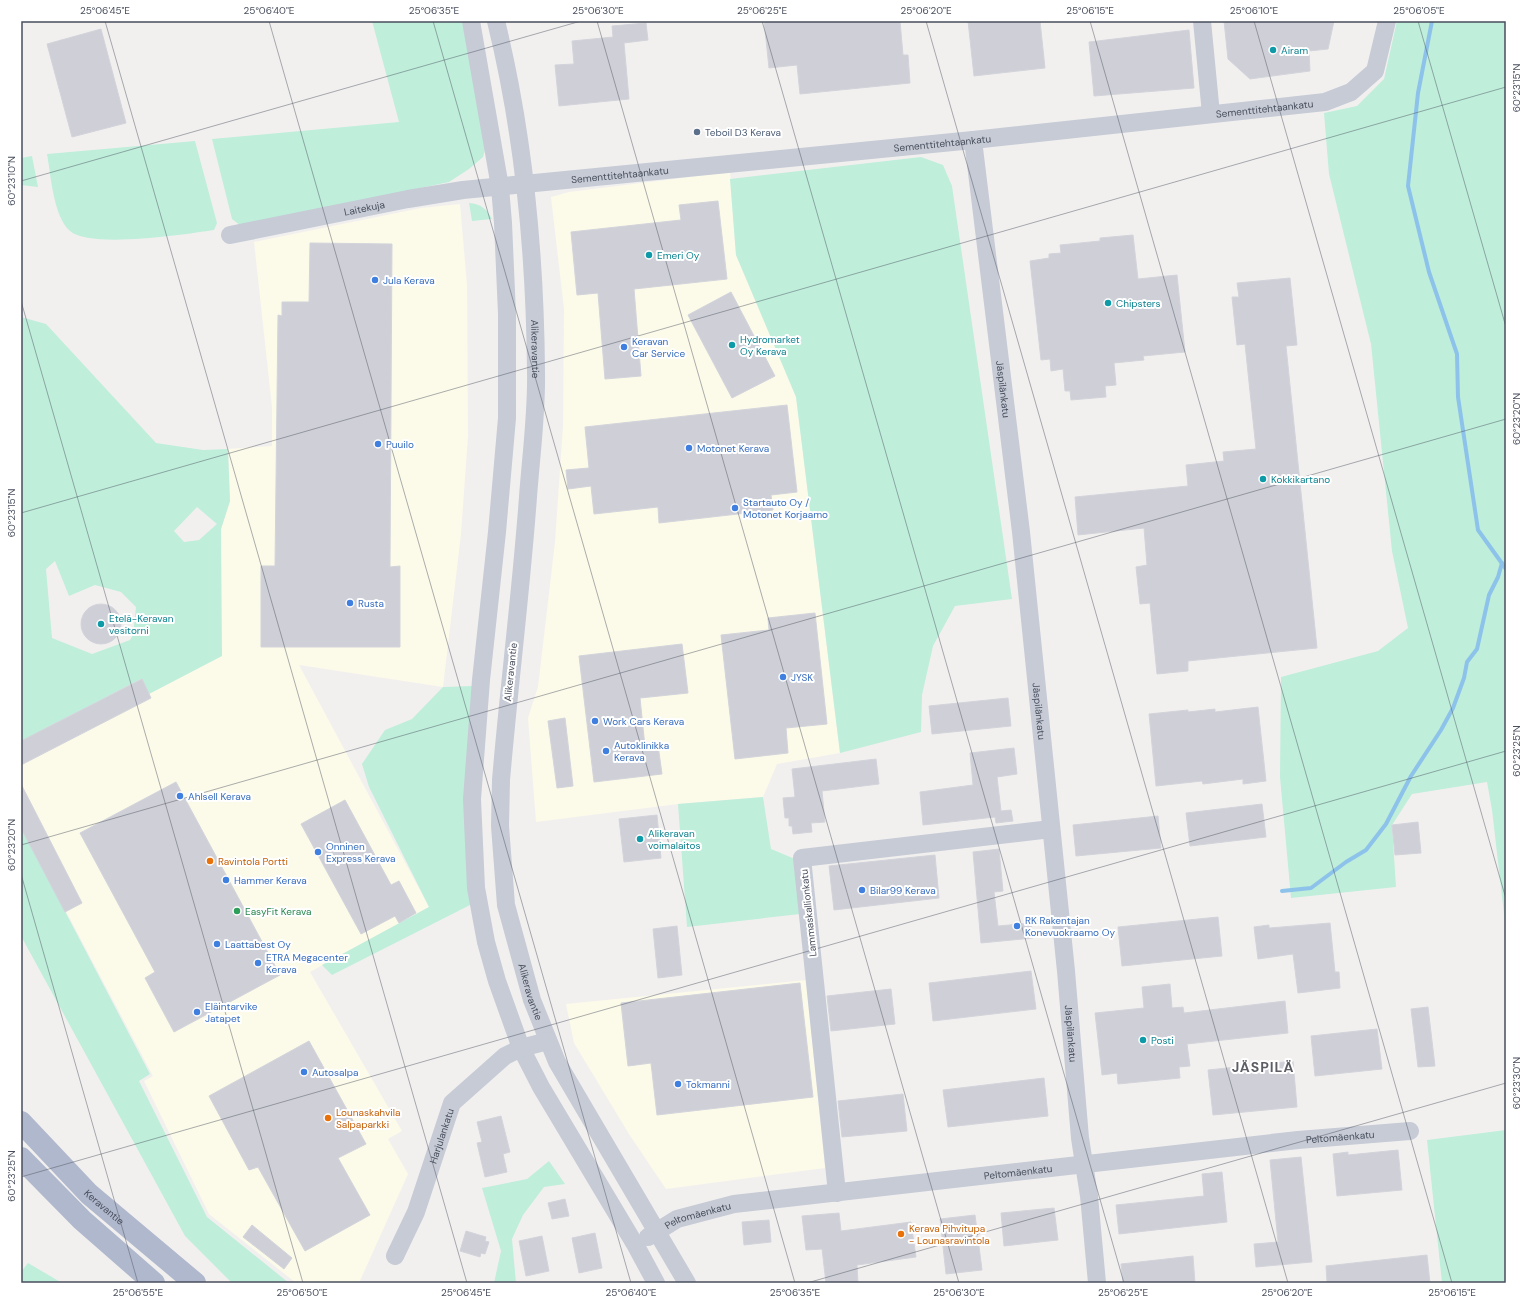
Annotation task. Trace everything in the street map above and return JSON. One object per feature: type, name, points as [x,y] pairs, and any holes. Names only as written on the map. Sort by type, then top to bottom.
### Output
[{"type":"main road","name":"Keravantie","points":[[21,1122],[89,1194],[195,1283]]},
{"type":"main road","points":[[21,1158],[82,1220],[154,1283]]},
{"type":"street","points":[[471,21],[500,187],[506,282],[507,418],[497,532],[481,680],[472,799],[476,888],[486,942],[497,981],[521,1048],[540,1087],[636,1246],[656,1283]]},
{"type":"street","name":"Alikeravantie","points":[[496,21],[504,53],[522,147],[535,350],[535,418],[525,535],[504,735],[501,780],[500,826],[506,905],[532,1000],[557,1062],[687,1283]]},
{"type":"street","points":[[1202,21],[1211,114]]},
{"type":"street","name":"Sementtitehtaankatu","points":[[500,187],[974,140],[1325,102],[1351,92],[1375,70],[1387,21]]},
{"type":"street","name":"Jäspilänkatu","points":[[974,140],[1021,532],[1083,1166],[1089,1196],[1097,1283]]},
{"type":"street","name":"Laitekuja","points":[[230,235],[408,199],[463,190],[500,187]]},
{"type":"street","name":"Lammaskallionkatu","points":[[837,1193],[802,858],[1051,829]]},
{"type":"street","name":"Harjulankatu","points":[[395,1256],[416,1212],[452,1102],[505,1056],[521,1048],[548,1041]]},
{"type":"street","name":"Peltomäenkatu","points":[[636,1246],[656,1231],[677,1219],[734,1204],[1083,1166],[1298,1140],[1410,1131]]},
{"type":"shaded area","points":[[730,172],[736,255],[796,395],[840,753],[777,764],[763,797],[678,804],[536,822],[528,718],[538,687],[555,542],[563,426],[564,309],[551,197],[569,192]]},
{"type":"shaded area","points":[[460,204],[467,285],[468,436],[461,534],[443,687],[299,665],[429,907],[310,972],[402,1131],[388,1139],[408,1174],[359,1283],[296,1283],[209,1214],[144,1081],[153,1076],[21,826],[21,741],[142,679],[149,694],[221,576],[221,529],[230,501],[228,449],[272,446],[272,407],[254,242],[421,208]]},
{"type":"shaded area","points":[[806,980],[825,1168],[666,1189],[629,1134],[574,1043],[566,1004]]},
{"type":"green space","points":[[372,21],[466,21],[488,140],[483,157],[469,169],[449,182],[241,226],[232,219],[212,139],[399,122]]},
{"type":"green space","points":[[1397,21],[1506,21],[1506,931],[1492,810],[1487,782],[1412,794],[1392,825],[1396,887],[1291,898],[1280,777],[1281,677],[1378,651],[1408,628],[1392,551],[1371,344],[1329,174],[1324,113],[1357,106],[1384,79]]},
{"type":"green space","points":[[195,141],[217,223],[214,230],[162,237],[117,240],[97,239],[81,236],[70,231],[64,224],[56,206],[47,154]]},
{"type":"green space","points":[[32,156],[38,187],[21,185],[21,158]]},
{"type":"green space","points":[[921,157],[943,165],[952,186],[1012,599],[955,606],[933,646],[922,695],[921,732],[840,753],[796,397],[736,255],[730,179]]},
{"type":"green space","points":[[469,203],[483,208],[488,212],[492,219],[472,221]]},
{"type":"green space","points":[[21,317],[46,324],[156,443],[203,450],[228,449],[230,501],[221,529],[222,656],[149,694],[141,679],[21,741]],"holes":[[[197,507],[217,524],[199,540],[184,542],[174,531]],[[55,561],[69,596],[95,585],[121,592],[136,607],[133,635],[130,640],[92,654],[52,638],[46,569]]]},
{"type":"green space","points":[[473,686],[472,904],[332,975],[322,965],[429,907],[369,787],[362,764],[385,730],[412,719],[443,687]]},
{"type":"green space","points":[[763,797],[771,849],[795,859],[800,914],[687,927],[678,804]]},
{"type":"green space","points":[[21,827],[150,1074],[139,1081],[207,1217],[289,1283],[232,1283],[185,1236],[21,936]]},
{"type":"green space","points":[[1506,1130],[1506,1283],[1442,1283],[1427,1140]]},
{"type":"green space","points":[[549,1161],[565,1184],[544,1187],[523,1215],[512,1239],[516,1283],[494,1283],[501,1251],[482,1188],[527,1179]]},
{"type":"green space","points":[[28,1263],[62,1283],[21,1283],[21,1272]]},
{"type":"building","points":[[764,21],[900,21],[903,55],[908,55],[910,83],[800,94],[797,65],[769,68]]},
{"type":"building","points":[[968,21],[1040,21],[1045,68],[974,76]]},
{"type":"building","name":"Airam","points":[[1224,21],[1334,21],[1328,49],[1309,51],[1310,71],[1250,79],[1228,59]]},
{"type":"building","points":[[646,23],[648,40],[624,43],[629,99],[559,106],[555,65],[574,64],[572,41],[613,37],[612,26]]},
{"type":"building","points":[[101,29],[126,123],[72,137],[47,44]]},
{"type":"building","points":[[1189,30],[1194,88],[1094,96],[1089,42]]},
{"type":"building","name":"Emeri Oy","points":[[718,201],[727,279],[634,289],[641,376],[605,379],[598,293],[577,295],[571,232],[681,220],[679,205]]},
{"type":"building","name":"Chipsters","points":[[1133,235],[1138,279],[1177,275],[1185,352],[1143,356],[1144,360],[1114,363],[1116,385],[1105,386],[1106,397],[1071,400],[1070,391],[1065,391],[1063,369],[1051,371],[1050,359],[1041,360],[1030,261],[1049,258],[1049,254],[1061,253],[1060,245],[1100,241],[1100,238]]},
{"type":"building","points":[[310,243],[392,244],[390,567],[400,566],[400,647],[261,647],[261,566],[275,566],[278,315],[282,316],[282,302],[309,302]]},
{"type":"building","name":"Kokkikartano","points":[[1290,278],[1297,345],[1286,346],[1317,648],[1188,661],[1188,671],[1157,674],[1150,603],[1140,604],[1136,567],[1147,565],[1144,528],[1078,535],[1075,497],[1188,486],[1186,465],[1224,461],[1223,452],[1256,449],[1245,344],[1237,345],[1232,297],[1239,297],[1237,283]]},
{"type":"building","name":"Hydromarket Oy Kerava","points":[[731,292],[775,376],[732,398],[688,315]]},
{"type":"building","name":"Motonet Kerava","points":[[787,405],[797,492],[771,495],[773,510],[659,523],[658,507],[594,514],[591,486],[568,489],[566,470],[589,468],[585,427]]},
{"type":"building","name":"Etelä-Keravan vesitorni","points":[[97,604],[105,604],[112,607],[118,613],[121,624],[118,635],[112,641],[105,644],[97,644],[90,641],[84,635],[81,628],[81,620],[84,613],[90,607]]},
{"type":"building","points":[[815,613],[827,724],[786,728],[788,753],[735,759],[721,635],[769,630],[768,618]]},
{"type":"building","points":[[682,644],[688,693],[640,698],[645,747],[658,745],[662,774],[594,782],[579,656]]},
{"type":"building","points":[[142,679],[151,698],[21,765],[21,741]]},
{"type":"building","points":[[1008,698],[1011,726],[932,734],[929,706]]},
{"type":"building","points":[[1258,707],[1266,781],[1243,784],[1243,779],[1203,784],[1202,781],[1156,786],[1149,714],[1215,709],[1215,712]]},
{"type":"building","points":[[565,718],[573,786],[557,788],[548,721]]},
{"type":"building","points":[[1014,748],[1017,774],[997,777],[1001,811],[1011,810],[1013,821],[996,823],[995,817],[923,825],[920,792],[973,785],[970,753]]},
{"type":"building","points":[[876,759],[879,784],[822,791],[825,822],[811,823],[812,832],[793,834],[792,826],[789,826],[789,818],[785,818],[783,798],[795,797],[792,769]]},
{"type":"building","points":[[176,782],[280,975],[174,1032],[145,978],[155,972],[80,833]]},
{"type":"building","points":[[21,784],[82,903],[65,912],[21,828]]},
{"type":"building","points":[[345,800],[391,885],[399,881],[416,913],[399,923],[395,916],[361,934],[301,824]]},
{"type":"building","points":[[1262,804],[1266,837],[1190,846],[1186,813]]},
{"type":"building","name":"Alikeravan voimalaitos","points":[[657,815],[661,858],[624,862],[619,819]]},
{"type":"building","points":[[1158,816],[1161,848],[1076,856],[1073,825]]},
{"type":"building","points":[[1418,822],[1421,853],[1395,855],[1392,825]]},
{"type":"building","points":[[999,849],[1003,891],[994,892],[998,926],[1031,923],[1033,938],[981,943],[973,852]]},
{"type":"building","points":[[935,855],[939,898],[834,910],[829,866]]},
{"type":"building","points":[[1218,917],[1222,956],[1122,966],[1118,927]]},
{"type":"building","points":[[1330,923],[1335,972],[1339,972],[1340,988],[1298,993],[1293,954],[1258,959],[1254,927],[1269,925],[1269,928]]},
{"type":"building","points":[[677,926],[682,975],[658,978],[653,929]]},
{"type":"building","points":[[1031,971],[1036,1009],[933,1021],[929,983]]},
{"type":"building","points":[[800,983],[813,1097],[657,1115],[651,1063],[628,1066],[621,1003]]},
{"type":"building","name":"Posti","points":[[1170,984],[1172,1008],[1183,1007],[1184,1013],[1285,1001],[1288,1033],[1187,1044],[1190,1066],[1179,1067],[1180,1078],[1118,1084],[1117,1073],[1102,1075],[1095,1013],[1144,1008],[1142,987]]},
{"type":"building","points":[[891,989],[895,1024],[831,1031],[827,996]]},
{"type":"building","points":[[1428,1007],[1435,1066],[1418,1067],[1411,1009]]},
{"type":"building","points":[[1377,1029],[1382,1069],[1315,1076],[1311,1036]]},
{"type":"building","points":[[309,1041],[366,1144],[338,1158],[370,1215],[305,1251],[258,1167],[249,1170],[209,1096]]},
{"type":"building","points":[[1293,1061],[1297,1107],[1213,1115],[1208,1070]]},
{"type":"building","points":[[1044,1078],[1048,1116],[948,1127],[943,1090]]},
{"type":"building","points":[[903,1094],[907,1131],[842,1137],[838,1101]]},
{"type":"building","points":[[501,1116],[510,1152],[503,1154],[507,1172],[485,1177],[477,1143],[482,1142],[477,1122]]},
{"type":"building","points":[[1398,1150],[1402,1190],[1337,1196],[1333,1154],[1348,1152],[1348,1155]]},
{"type":"building","points":[[1301,1157],[1312,1262],[1256,1267],[1254,1244],[1278,1242],[1270,1160]]},
{"type":"building","points":[[1222,1172],[1227,1222],[1119,1234],[1116,1205],[1204,1196],[1202,1174]]},
{"type":"building","points":[[565,1199],[569,1216],[552,1219],[548,1203]]},
{"type":"building","points":[[1054,1208],[1058,1240],[1004,1246],[1001,1213]]},
{"type":"building","points":[[839,1213],[841,1231],[911,1222],[916,1257],[857,1265],[858,1283],[826,1283],[822,1249],[806,1250],[802,1216]]},
{"type":"building","points":[[975,1215],[982,1270],[946,1274],[940,1219]]},
{"type":"building","points":[[769,1220],[771,1242],[744,1245],[742,1222]]},
{"type":"building","points":[[252,1225],[292,1258],[284,1269],[243,1237]]},
{"type":"building","points":[[466,1231],[486,1237],[485,1241],[489,1242],[485,1254],[481,1253],[480,1257],[460,1251]]},
{"type":"building","points":[[595,1233],[602,1268],[579,1273],[572,1238]]},
{"type":"building","points":[[542,1236],[549,1271],[526,1276],[519,1241]]},
{"type":"building","points":[[1427,1255],[1430,1283],[1327,1283],[1326,1266]]},
{"type":"building","points":[[1193,1256],[1195,1283],[1123,1283],[1121,1264]]},
{"type":"waterway","points":[[1432,21],[1418,93],[1408,186],[1429,272],[1457,354],[1458,397],[1478,530],[1506,569]]},
{"type":"waterway","points":[[1282,891],[1311,888],[1346,862],[1366,850],[1386,824],[1411,776],[1441,730],[1453,708],[1464,678],[1467,662],[1477,649],[1489,595],[1498,577],[1502,563]]},
{"type":"place","name":"Airam","points":[[1273,50]]},
{"type":"place","name":"Teboil D3 Kerava","points":[[697,132]]},
{"type":"place","name":"Emeri Oy","points":[[649,255]]},
{"type":"place","name":"Jula Kerava","points":[[375,280]]},
{"type":"place","name":"Chipsters","points":[[1108,303]]},
{"type":"place","name":"Hydromarket Oy Kerava","points":[[732,345]]},
{"type":"place","name":"Keravan Car Service","points":[[624,347]]},
{"type":"place","name":"Puuilo","points":[[378,444]]},
{"type":"place","name":"Motonet Kerava","points":[[689,448]]},
{"type":"place","name":"Kokkikartano","points":[[1263,479]]},
{"type":"place","name":"Startauto Oy / Motonet Korjaamo","points":[[735,508]]},
{"type":"place","name":"Rusta","points":[[350,603]]},
{"type":"place","name":"Etelä-Keravan vesitorni","points":[[101,624]]},
{"type":"place","name":"JYSK","points":[[783,677]]},
{"type":"place","name":"Work Cars Kerava","points":[[595,721]]},
{"type":"place","name":"Autoklinikka Kerava","points":[[606,751]]},
{"type":"place","name":"Ahlsell Kerava","points":[[180,796]]},
{"type":"place","name":"Alikeravan voimalaitos","points":[[640,839]]},
{"type":"place","name":"Onninen Express Kerava","points":[[318,852]]},
{"type":"place","name":"Ravintola Portti","points":[[210,861]]},
{"type":"place","name":"Hammer Kerava","points":[[226,880]]},
{"type":"place","name":"Bilar99 Kerava","points":[[862,890]]},
{"type":"place","name":"EasyFit Kerava","points":[[237,911]]},
{"type":"place","name":"RK Rakentajan Konevuokraamo Oy","points":[[1017,926]]},
{"type":"place","name":"Laattabest Oy","points":[[217,944]]},
{"type":"place","name":"ETRA Megacenter Kerava","points":[[258,963]]},
{"type":"place","name":"Eläintarvike Jatapet","points":[[197,1012]]},
{"type":"place","name":"Posti","points":[[1143,1040]]},
{"type":"place","name":"Autosalpa","points":[[304,1072]]},
{"type":"place","name":"Tokmanni","points":[[678,1084]]},
{"type":"place","name":"Lounaskahvila Salpaparkki","points":[[328,1118]]},
{"type":"place","name":"Kerava Pihvitupa - Lounasravintola","points":[[901,1234]]},
{"type":"district","name":"JÄSPILÄ","points":[[1263,1067]]}]
